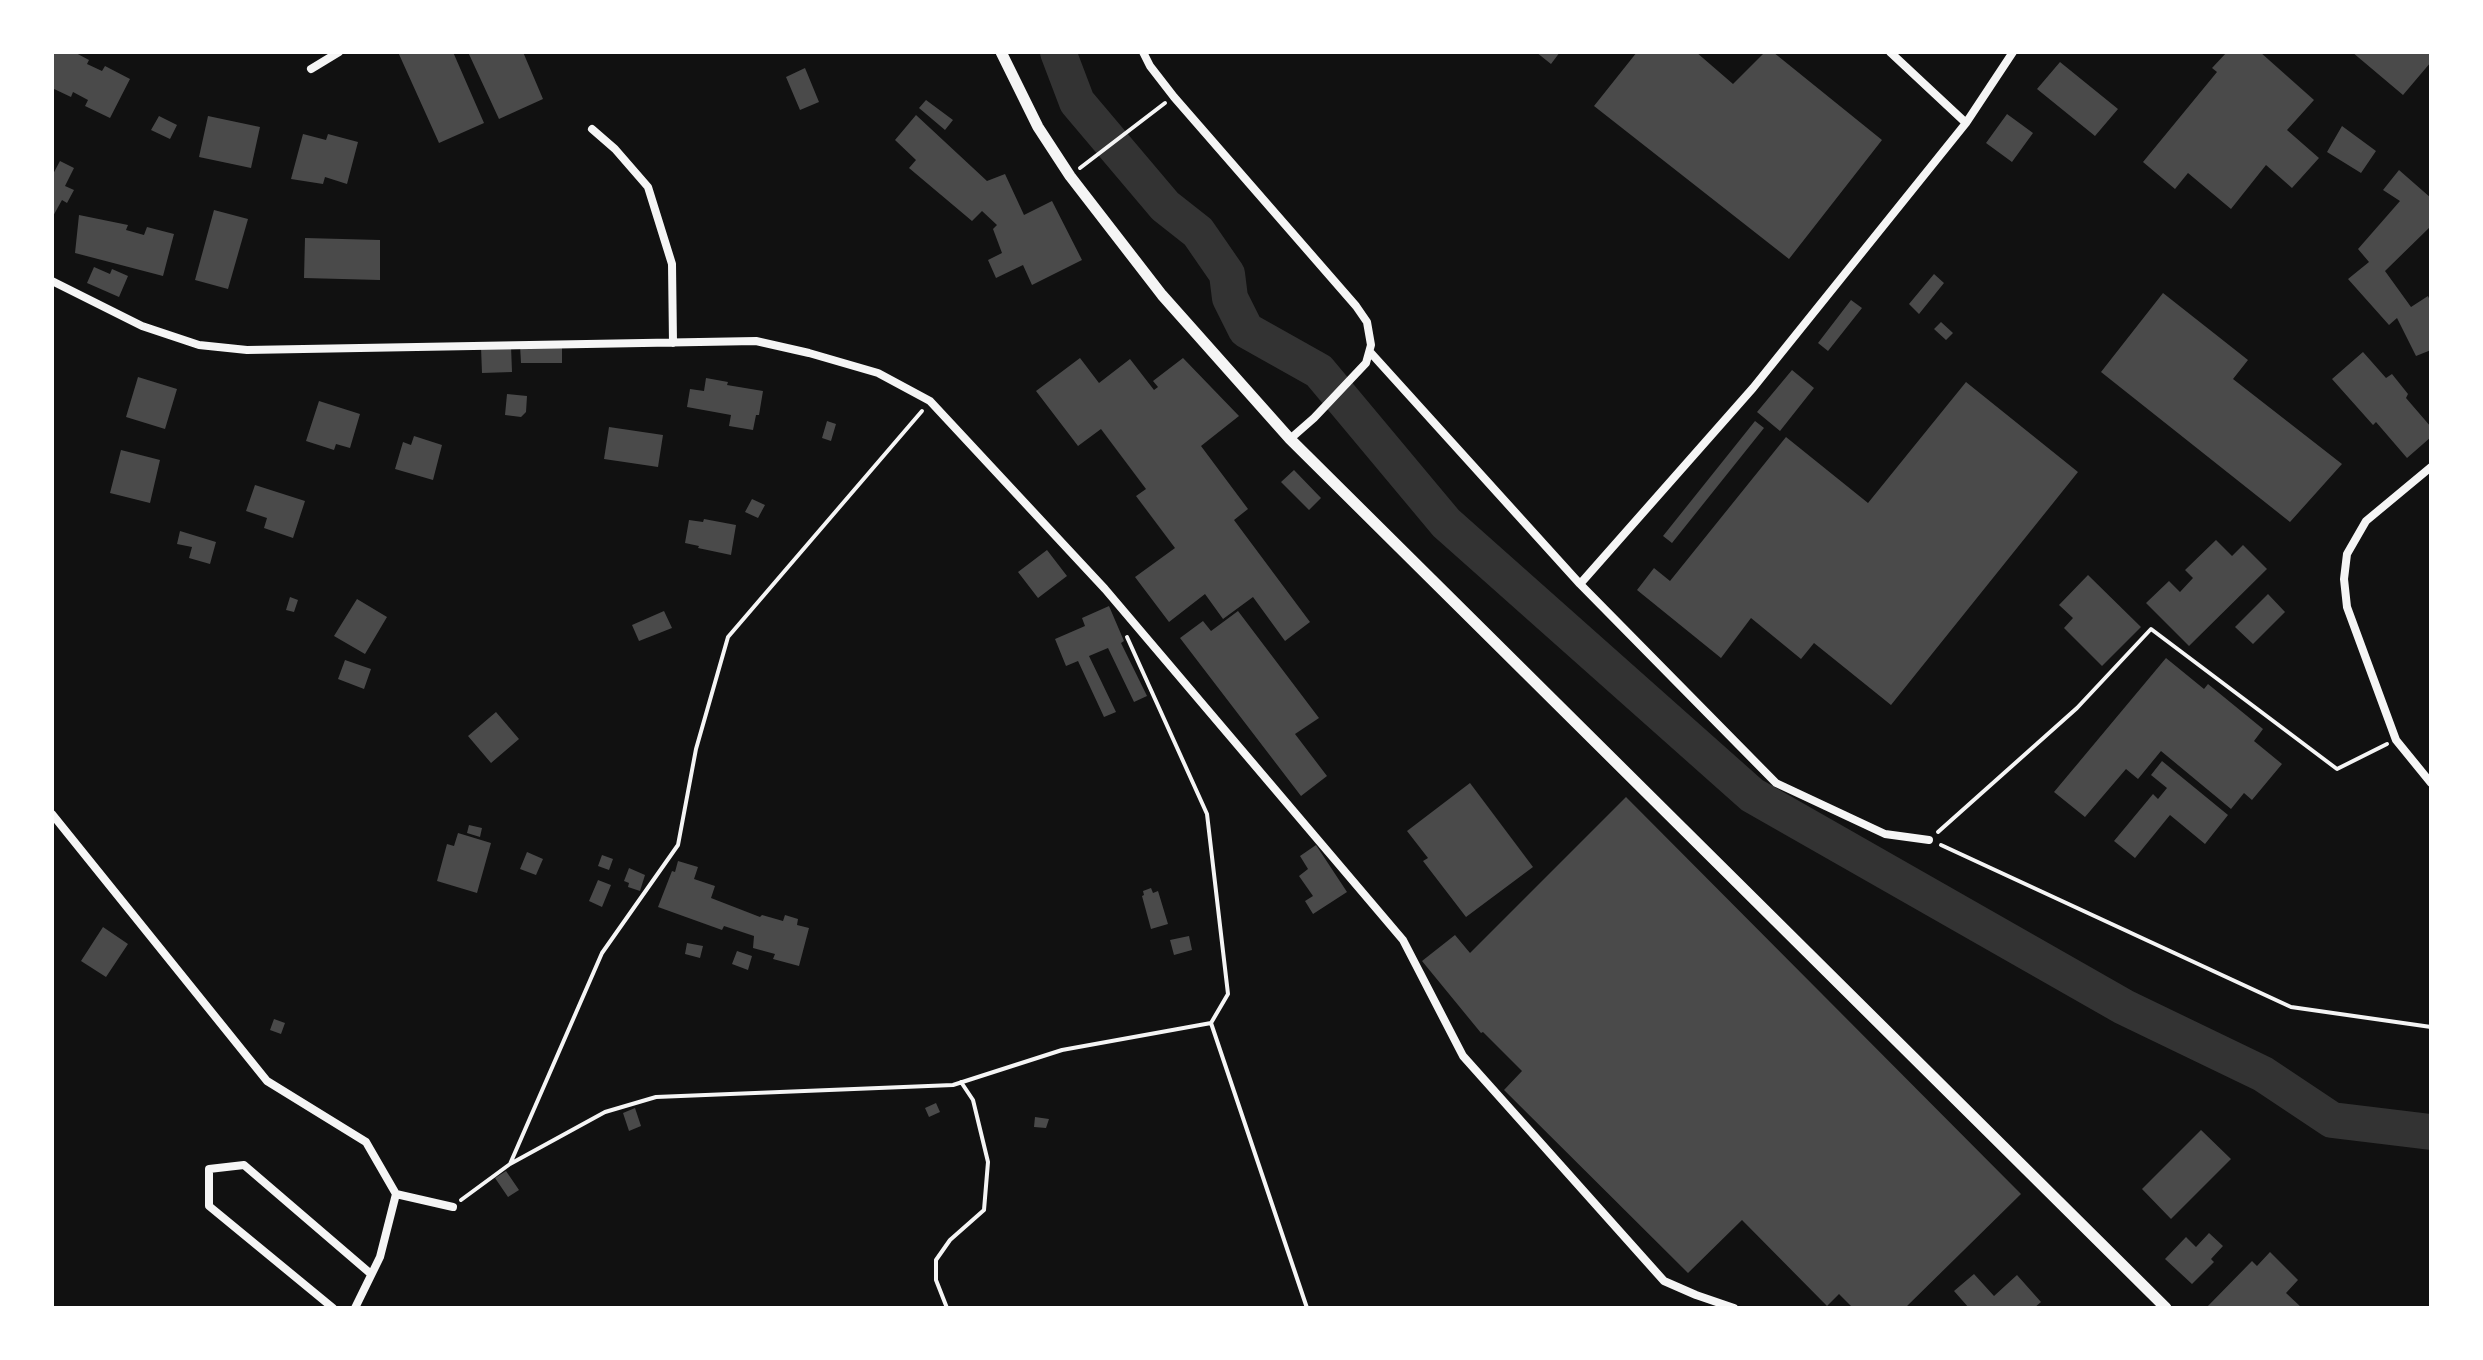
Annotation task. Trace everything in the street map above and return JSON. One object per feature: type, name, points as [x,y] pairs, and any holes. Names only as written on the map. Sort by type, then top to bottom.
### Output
[{"type":"main road","points":[[1001,52],[1038,127],[1070,176],[1162,295],[1290,439],[2162,1306]]},
{"type":"street","points":[[311,69],[339,52]]},
{"type":"street","points":[[1143,52],[1174,97],[1356,306],[1370,329],[1370,352],[1361,370],[1290,439]]},
{"type":"street","points":[[1890,52],[1966,123]]},
{"type":"street","points":[[1580,584],[1753,388],[1966,123],[2013,52]]},
{"type":"street","points":[[592,129],[615,149],[648,187],[672,264],[673,343]]},
{"type":"street","points":[[52,281],[142,326],[199,345],[247,350],[756,341],[878,373],[930,401],[1105,589],[1403,940],[1463,1056],[1664,1281],[1734,1308]]},
{"type":"street","points":[[1370,352],[1580,584],[1776,783],[1885,834],[1929,840]]},
{"type":"street","points":[[2431,467],[2366,521],[2351,544],[2345,565],[2344,592],[2396,740],[2431,783]]},
{"type":"street","points":[[52,814],[267,1081],[366,1142],[396,1194],[380,1257],[355,1308]]},
{"type":"street","points":[[333,1308],[209,1206],[209,1169],[244,1165],[371,1274]]},
{"type":"street","points":[[396,1194],[453,1207]]},
{"type":"path","points":[[1070,176],[1174,97]]},
{"type":"path","points":[[510,1164],[602,953],[678,845],[696,749],[728,637],[930,401]]},
{"type":"path","points":[[2396,740],[2337,769],[2151,629],[2077,708],[1929,840],[2291,1007],[2431,1027]]},
{"type":"path","points":[[1124,631],[1207,814],[1228,994],[1211,1023],[1307,1308]]},
{"type":"path","points":[[453,1207],[510,1164],[605,1112],[656,1097],[953,1085],[1062,1050],[1211,1023]]},
{"type":"path","points":[[947,1308],[936,1280],[936,1260],[950,1240],[984,1210],[988,1162],[973,1100],[961,1082]]},
{"type":"building","points":[[52,52],[74,52],[89,60],[87,64],[102,71],[105,66],[130,79],[110,118],[85,106],[88,100],[73,92],[71,97],[52,88]]},
{"type":"building","points":[[398,52],[453,52],[484,123],[439,143]]},
{"type":"building","points":[[468,52],[523,52],[543,99],[499,119]]},
{"type":"building","points":[[1536,52],[1560,52],[1551,64]]},
{"type":"building","points":[[1637,52],[1696,52],[1733,84],[1765,52],[1773,52],[1882,140],[1789,259],[1594,106]]},
{"type":"building","points":[[2227,52],[2260,52],[2314,100],[2287,130],[2319,158],[2292,188],[2266,165],[2231,209],[2188,173],[2175,189],[2143,162],[2217,72],[2212,68]]},
{"type":"building","points":[[2352,52],[2431,52],[2431,62],[2403,95]]},
{"type":"building","points":[[2060,62],[2118,109],[2095,136],[2037,89]]},
{"type":"building","points":[[805,68],[819,102],[800,110],[786,77]]},
{"type":"building","points":[[926,100],[953,120],[945,130],[919,108]]},
{"type":"building","points":[[2007,114],[2033,133],[2012,162],[1986,143]]},
{"type":"building","points":[[916,115],[987,181],[1005,174],[1024,215],[1052,201],[1082,260],[1032,285],[1023,265],[996,278],[988,260],[1002,253],[993,229],[997,225],[982,211],[972,221],[909,168],[916,160],[895,140]]},
{"type":"building","points":[[159,116],[177,125],[170,139],[151,130]]},
{"type":"building","points":[[208,116],[260,127],[251,168],[199,157]]},
{"type":"building","points":[[2342,126],[2376,151],[2361,173],[2327,152]]},
{"type":"building","points":[[303,134],[326,140],[328,134],[358,142],[347,184],[325,177],[323,184],[291,179]]},
{"type":"building","points":[[60,161],[74,168],[65,186],[74,190],[67,203],[62,200],[52,218],[52,176]]},
{"type":"building","points":[[2399,170],[2431,198],[2431,226],[2385,271],[2411,307],[2428,296],[2431,303],[2431,350],[2416,356],[2397,318],[2389,325],[2348,279],[2369,262],[2358,249],[2400,201],[2383,190]]},
{"type":"building","points":[[214,210],[248,219],[228,289],[195,280]]},
{"type":"building","points":[[79,215],[128,225],[126,230],[144,235],[147,227],[174,234],[163,276],[75,253]]},
{"type":"building","points":[[305,238],[380,240],[380,280],[304,278]]},
{"type":"building","points":[[94,267],[110,274],[112,269],[128,276],[119,297],[87,283]]},
{"type":"building","points":[[1934,274],[1944,283],[1919,314],[1909,304]]},
{"type":"building","points":[[2163,293],[2248,360],[2233,379],[2342,464],[2290,522],[2101,372]]},
{"type":"building","points":[[1851,300],[1862,308],[1828,351],[1818,343]]},
{"type":"building","points":[[1941,322],[1953,333],[1946,340],[1934,329]]},
{"type":"building","points":[[520,345],[562,345],[562,363],[521,363]]},
{"type":"building","points":[[511,346],[512,372],[482,373],[481,347]]},
{"type":"building","points":[[2363,352],[2386,378],[2392,374],[2408,394],[2406,398],[2431,427],[2431,437],[2407,458],[2332,379]]},
{"type":"building","points":[[1080,358],[1099,383],[1130,359],[1154,390],[1158,387],[1153,381],[1183,358],[1239,416],[1201,446],[1248,509],[1234,520],[1310,622],[1285,641],[1253,597],[1223,619],[1205,594],[1169,622],[1135,577],[1175,548],[1136,496],[1146,489],[1101,429],[1078,446],[1036,391]]},
{"type":"building","points":[[1792,370],[1814,388],[1780,431],[1757,412]]},
{"type":"building","points":[[138,377],[177,389],[165,429],[126,417]]},
{"type":"building","points":[[706,378],[763,391],[753,430],[729,426],[731,415],[687,407],[690,389],[704,391]]},
{"type":"building","points":[[1966,382],[2078,472],[1891,705],[1814,643],[1801,659],[1751,618],[1721,658],[1637,590],[1654,568],[1670,581],[1786,437],[1868,503]]},
{"type":"building","points":[[507,394],[527,396],[526,412],[521,417],[505,415]]},
{"type":"building","points":[[319,401],[360,414],[350,448],[336,444],[334,450],[306,441]]},
{"type":"building","points":[[827,421],[836,424],[831,441],[822,438]]},
{"type":"building","points":[[1755,421],[1764,428],[1672,543],[1663,536]]},
{"type":"building","points":[[609,427],[663,435],[658,467],[604,459]]},
{"type":"building","points":[[414,436],[442,445],[433,480],[395,469],[403,442],[411,445]]},
{"type":"building","points":[[121,450],[160,460],[150,503],[110,493]]},
{"type":"building","points":[[1294,470],[1321,498],[1309,510],[1281,482]]},
{"type":"building","points":[[255,485],[305,501],[293,538],[264,528],[267,518],[246,511]]},
{"type":"building","points":[[752,499],[765,505],[758,518],[745,512]]},
{"type":"building","points":[[704,519],[736,525],[731,555],[685,543],[689,520],[703,522]]},
{"type":"building","points":[[180,531],[216,542],[210,564],[189,558],[192,547],[177,544]]},
{"type":"building","points":[[2216,540],[2232,556],[2243,545],[2267,569],[2189,646],[2146,603],[2169,581],[2180,592],[2193,578],[2185,570]]},
{"type":"building","points":[[1047,550],[1067,576],[1038,598],[1018,572]]},
{"type":"building","points":[[2088,575],[2141,627],[2102,666],[2064,628],[2073,618],[2059,605]]},
{"type":"building","points":[[2268,594],[2285,612],[2253,644],[2235,627]]},
{"type":"building","points":[[290,597],[298,600],[294,612],[286,610]]},
{"type":"building","points":[[357,599],[387,617],[365,654],[334,636]]},
{"type":"building","points":[[1109,606],[1124,641],[1121,643],[1147,696],[1134,702],[1108,648],[1089,656],[1116,712],[1104,717],[1078,661],[1066,666],[1055,639],[1085,626],[1082,618]]},
{"type":"building","points":[[664,611],[672,628],[639,641],[632,625]]},
{"type":"building","points":[[1238,611],[1319,718],[1295,734],[1327,776],[1301,796],[1180,638],[1203,621],[1211,631]]},
{"type":"building","points":[[2166,658],[2204,689],[2208,684],[2263,729],[2254,741],[2282,764],[2252,800],[2244,793],[2231,809],[2161,751],[2138,779],[2126,769],[2085,817],[2054,792]]},
{"type":"building","points":[[345,660],[371,669],[364,689],[338,679]]},
{"type":"building","points":[[496,712],[519,739],[491,763],[468,736]]},
{"type":"building","points":[[2162,761],[2228,815],[2205,844],[2170,815],[2135,858],[2114,841],[2153,794],[2158,799],[2167,788],[2151,775]]},
{"type":"building","points":[[1470,783],[1533,867],[1466,917],[1423,861],[1428,858],[1407,831]]},
{"type":"building","points":[[1626,797],[2021,1194],[1905,1308],[1853,1308],[1839,1294],[1827,1306],[1742,1220],[1688,1273],[1504,1090],[1522,1071],[1481,1033],[1422,961],[1455,935],[1470,953]]},
{"type":"building","points":[[469,825],[482,828],[480,837],[467,833]]},
{"type":"building","points":[[458,833],[491,843],[477,893],[437,881],[447,844],[454,846]]},
{"type":"building","points":[[1316,845],[1347,892],[1313,914],[1305,901],[1313,896],[1299,876],[1308,869],[1300,856]]},
{"type":"building","points":[[527,852],[543,859],[536,875],[520,869]]},
{"type":"building","points":[[602,855],[613,859],[609,870],[598,866]]},
{"type":"building","points":[[678,861],[698,867],[694,879],[715,886],[711,898],[760,917],[783,921],[785,915],[798,919],[797,925],[809,928],[799,966],[773,959],[775,954],[753,948],[754,936],[724,926],[722,930],[658,907]]},
{"type":"building","points":[[629,868],[645,875],[640,891],[628,887],[629,883],[624,881]]},
{"type":"building","points":[[598,880],[611,885],[602,907],[589,901]]},
{"type":"building","points":[[1151,888],[1153,893],[1158,891],[1168,924],[1151,929],[1142,896],[1143,891]]},
{"type":"building","points":[[103,927],[128,944],[106,977],[81,961]]},
{"type":"building","points":[[1189,936],[1192,950],[1174,955],[1170,940]]},
{"type":"building","points":[[687,943],[703,946],[700,958],[685,954]]},
{"type":"building","points":[[737,951],[752,956],[748,970],[732,964]]},
{"type":"building","points":[[274,1019],[285,1023],[281,1034],[270,1030]]},
{"type":"building","points":[[936,1103],[940,1112],[929,1117],[925,1108]]},
{"type":"building","points":[[635,1108],[641,1126],[629,1131],[623,1113]]},
{"type":"building","points":[[1035,1117],[1049,1119],[1046,1128],[1034,1127]]},
{"type":"building","points":[[2201,1130],[2231,1159],[2171,1219],[2142,1189]]},
{"type":"building","points":[[506,1171],[519,1190],[508,1197],[495,1178]]},
{"type":"building","points":[[2209,1233],[2223,1246],[2211,1259],[2214,1262],[2192,1284],[2165,1259],[2186,1237],[2196,1247]]},
{"type":"building","points":[[2270,1252],[2298,1280],[2286,1293],[2302,1308],[2206,1308],[2252,1261],[2257,1266]]},
{"type":"building","points":[[1974,1274],[1994,1296],[2017,1275],[2041,1302],[2034,1308],[1969,1308],[1954,1291]]},
{"type":"waterway","points":[[1058,52],[1077,102],[1165,206],[1198,232],[1227,274],[1230,298],[1246,330],[1319,371],[1446,523],[1752,795],[2124,1007],[2263,1074],[2332,1120],[2431,1132]]}]
